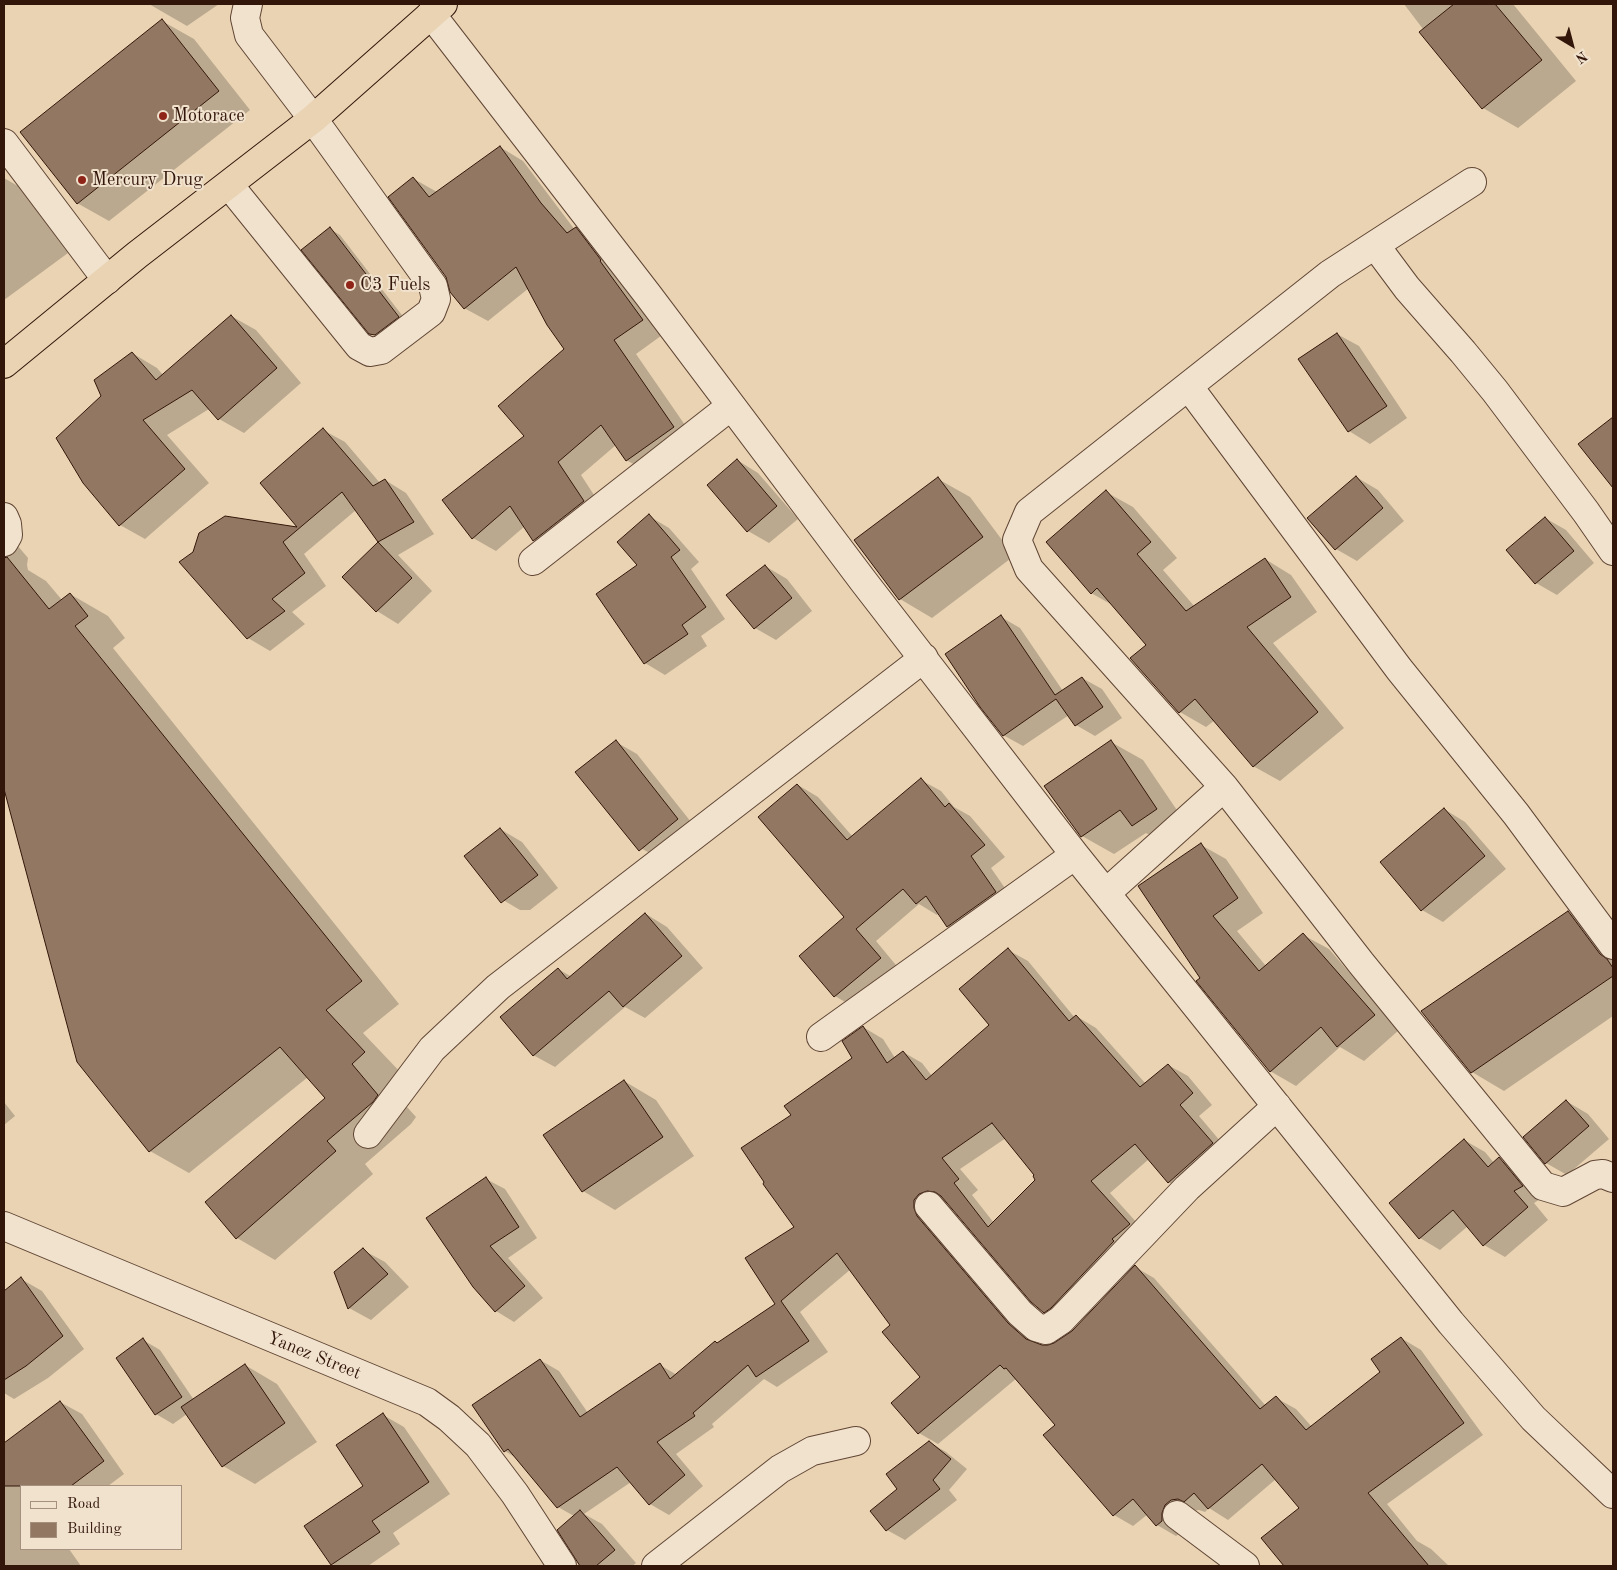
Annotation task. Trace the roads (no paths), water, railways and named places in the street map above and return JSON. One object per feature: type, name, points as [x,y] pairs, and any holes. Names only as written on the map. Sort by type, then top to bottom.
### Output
[{"type":"highway","points":[[4,364],[106,280],[314,119],[437,9]]},
{"type":"street","points":[[229,185],[359,346],[370,352],[381,350],[431,312],[436,299],[433,286],[314,119],[249,34],[245,18],[248,4]]},
{"type":"street","points":[[437,9],[731,406],[1075,855],[1451,1323],[1526,1411],[1613,1494]]},
{"type":"street","points":[[4,143],[106,280]]},
{"type":"street","points":[[1472,182],[1330,274],[1029,512],[1018,540],[1029,569],[1224,787],[1361,963],[1543,1186],[1563,1192],[1595,1175],[1603,1174],[1613,1178]]},
{"type":"street","points":[[1376,245],[1407,288],[1439,323],[1495,391],[1613,551]]},
{"type":"street","points":[[1189,387],[1399,669],[1516,814],[1613,945]]},
{"type":"street","points":[[533,560],[731,406]]},
{"type":"street","points":[[4,517],[8,536],[4,542]]},
{"type":"street","points":[[368,1134],[432,1049],[498,987],[924,658]]},
{"type":"street","points":[[1106,892],[1224,787]]},
{"type":"street","points":[[821,1037],[1075,855]]},
{"type":"street","points":[[929,1206],[1020,1313],[1036,1327],[1046,1330],[1061,1320],[1187,1188],[1277,1106]]},
{"type":"street","name":"Yanez Street","points":[[4,1226],[428,1402],[450,1418],[478,1445],[516,1494],[562,1566]]},
{"type":"street","points":[[656,1566],[780,1470],[812,1452],[856,1441]]},
{"type":"street","points":[[1176,1515],[1245,1566]]},
{"type":"place","name":"Motorace","points":[[163,116]]},
{"type":"place","name":"Mercury Drug","points":[[82,180]]},
{"type":"place","name":"C3 Fuels","points":[[350,285]]}]
